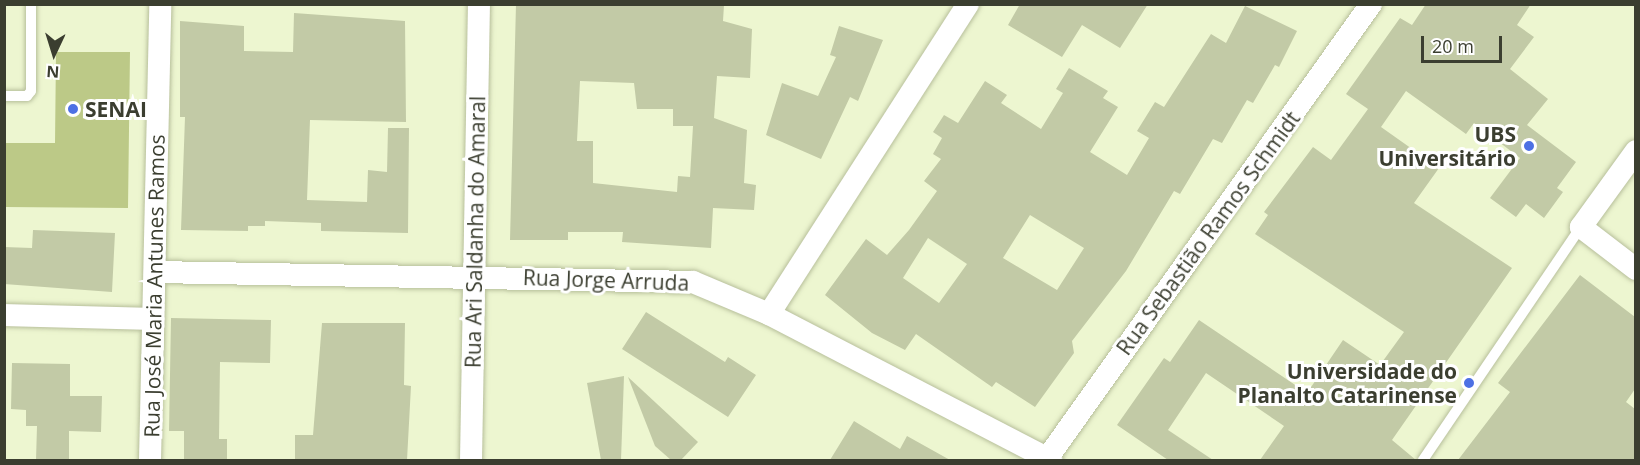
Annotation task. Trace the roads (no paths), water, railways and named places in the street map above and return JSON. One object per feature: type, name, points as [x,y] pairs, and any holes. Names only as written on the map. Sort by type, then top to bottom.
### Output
[{"type":"street","name":"Rua José Maria Antunes Ramos","points":[[150,460],[160,4]]},
{"type":"street","name":"Rua Ari Saldanha do Amaral","points":[[471,460],[479,4]]},
{"type":"street","points":[[769,314],[968,4]]},
{"type":"street","name":"Rua Sebastião Ramos Schmidt","points":[[1048,460],[1371,4]]},
{"type":"street","points":[[1635,151],[1581,227],[1635,269]]},
{"type":"street","name":"Rua Jorge Arruda","points":[[154,272],[663,278],[724,292],[1048,460]]},
{"type":"street","points":[[4,315],[153,319]]},
{"type":"lane","points":[[4,96],[27,96],[31,91],[31,4]]},
{"type":"lane","points":[[1423,460],[1581,227]]},
{"type":"place","name":"SENAI","points":[[73,109]]},
{"type":"place","name":"UBS Universitário","points":[[1529,146]]},
{"type":"place","name":"Universidade do Planalto Catarinense","points":[[1469,383]]}]
